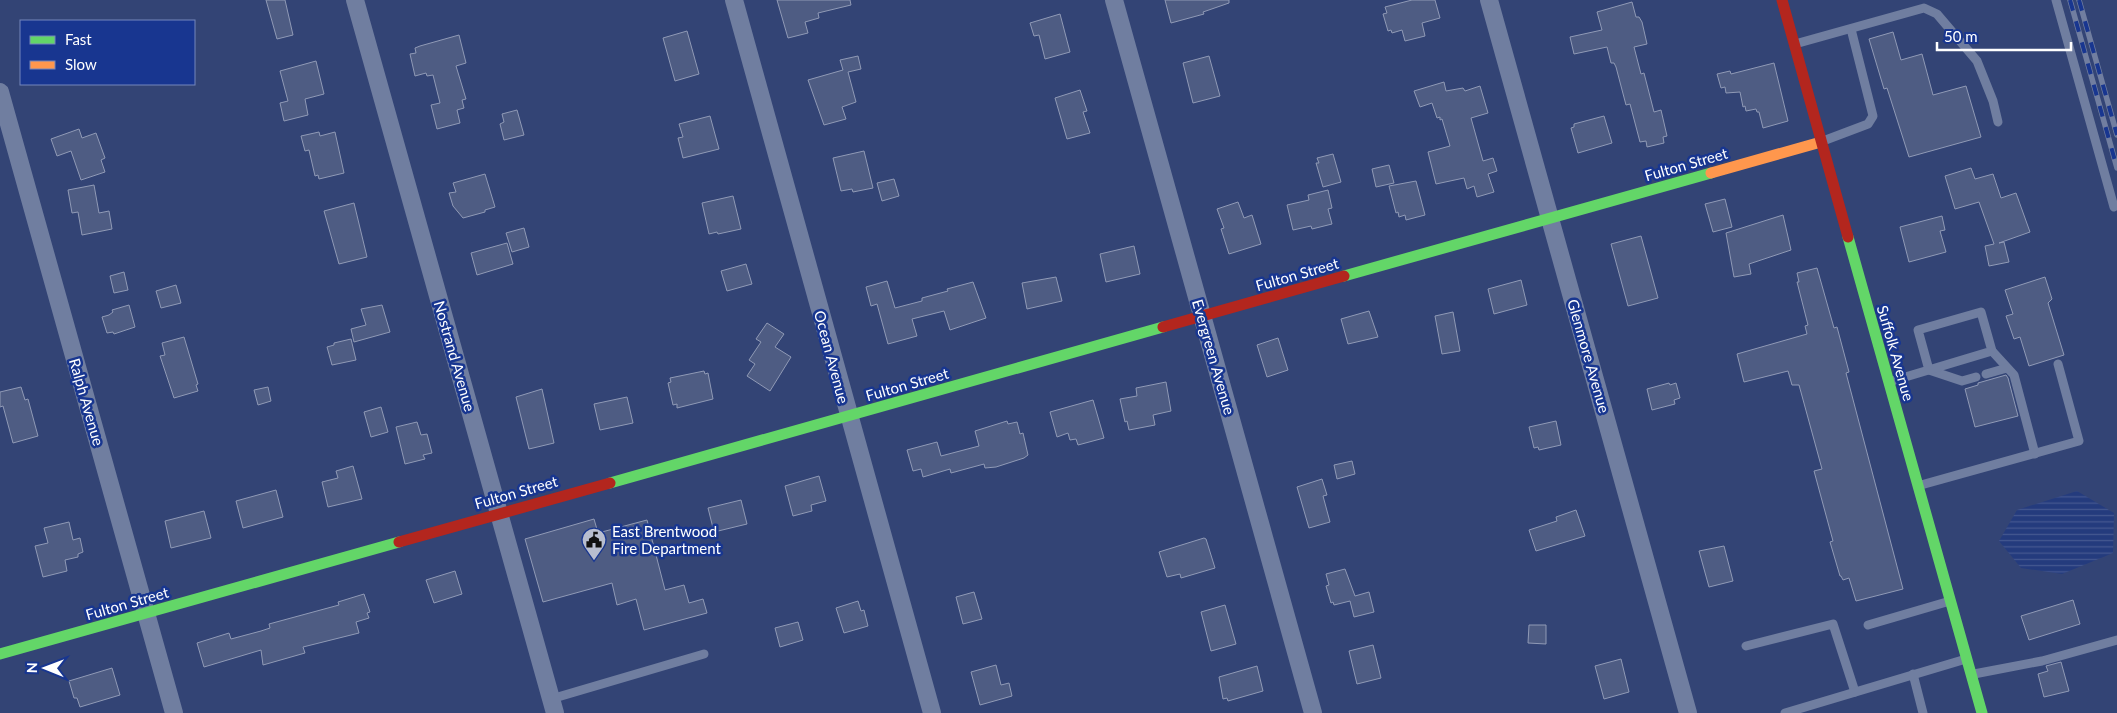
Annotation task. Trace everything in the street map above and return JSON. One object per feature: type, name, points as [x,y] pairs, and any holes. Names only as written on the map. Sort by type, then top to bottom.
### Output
[{"type":"street","name":"Nostrand Avenue","points":[[355,0],[553,706]]},
{"type":"street","name":"Ocean Avenue","points":[[734,0],[932,713]]},
{"type":"street","name":"Evergreen Avenue","points":[[1114,0],[1313,713]]},
{"type":"street","name":"Glenmore Avenue","points":[[1489,0],[1688,713]]},
{"type":"street","name":"Suffolk Avenue","points":[[1782,0],[1982,713]]},
{"type":"street","name":"Ralph Avenue","points":[[0,92],[174,713]]},
{"type":"street","name":"Fulton Street","points":[[0,654],[499,512],[848,416],[1822,142]]},
{"type":"lane","points":[[2056,0],[2114,207]]},
{"type":"lane","points":[[1794,44],[1924,8],[1937,14],[1977,61],[1993,101],[1998,122]]},
{"type":"lane","points":[[1822,142],[1868,124],[1873,116],[1851,29]]},
{"type":"lane","points":[[1929,370],[1918,330],[1981,312],[1992,352],[2014,376],[2035,454]]},
{"type":"lane","points":[[1889,381],[1992,352]]},
{"type":"lane","points":[[1918,486],[2079,442],[2058,364]]},
{"type":"lane","points":[[1986,374],[2007,368]]},
{"type":"lane","points":[[1929,370],[1962,381],[1976,377]]},
{"type":"lane","points":[[1868,625],[1950,601]]},
{"type":"lane","points":[[1746,646],[1834,624],[1855,692]]},
{"type":"lane","points":[[1971,675],[2042,660],[2117,640]]},
{"type":"lane","points":[[553,706],[704,654]]},
{"type":"lane","points":[[1785,713],[1966,658]]},
{"type":"lane","points":[[1912,674],[1923,713]]},
{"type":"water","points":[[2077,491],[2114,513],[2113,553],[2062,574],[2021,568],[1999,541],[2017,510]]},
{"type":"building","points":[[266,0],[285,0],[293,35],[277,39]]},
{"type":"building","points":[[777,0],[850,0],[851,5],[818,13],[819,18],[805,22],[808,33],[788,38]]},
{"type":"building","points":[[1165,0],[1229,0],[1229,3],[1203,12],[1204,14],[1171,23]]},
{"type":"building","points":[[1412,0],[1435,0],[1440,18],[1422,23],[1425,36],[1405,41],[1402,30],[1392,33],[1391,30],[1388,31],[1383,14],[1387,13],[1385,7]]},
{"type":"building","points":[[1632,2],[1636,17],[1639,17],[1642,22],[1647,44],[1634,47],[1641,74],[1644,73],[1654,112],[1661,110],[1667,136],[1663,137],[1664,143],[1647,147],[1646,141],[1640,142],[1630,104],[1626,105],[1616,67],[1614,63],[1611,63],[1607,47],[1574,54],[1570,37],[1602,30],[1597,12]]},
{"type":"building","points":[[1060,14],[1070,52],[1045,59],[1039,35],[1034,36],[1030,23]]},
{"type":"building","points":[[687,31],[699,74],[675,81],[663,38]]},
{"type":"building","points":[[1893,32],[1901,60],[1922,54],[1933,95],[1966,86],[1981,137],[1909,157],[1887,88],[1884,89],[1869,39]]},
{"type":"building","points":[[459,35],[466,63],[456,66],[466,99],[462,100],[464,108],[457,110],[460,123],[437,129],[431,105],[440,103],[433,75],[427,76],[426,73],[415,76],[410,54],[416,53],[415,48],[420,46]]},
{"type":"building","points":[[858,56],[861,69],[848,72],[856,102],[842,107],[846,119],[824,125],[808,80],[843,70],[840,60]]},
{"type":"building","points":[[1209,56],[1220,96],[1193,103],[1183,63]]},
{"type":"building","points":[[316,61],[324,94],[305,99],[308,115],[284,121],[280,103],[288,101],[280,71]]},
{"type":"building","points":[[1774,63],[1788,121],[1763,128],[1759,112],[1756,109],[1746,111],[1745,106],[1743,107],[1740,92],[1726,93],[1725,87],[1721,88],[1717,74],[1730,71],[1731,74]]},
{"type":"building","points":[[1444,82],[1446,91],[1463,88],[1465,91],[1480,86],[1488,113],[1471,118],[1483,161],[1493,158],[1497,171],[1488,174],[1494,192],[1477,197],[1474,186],[1467,189],[1464,178],[1436,184],[1428,152],[1450,146],[1442,119],[1440,120],[1440,117],[1437,118],[1432,103],[1420,107],[1414,91]]},
{"type":"building","points":[[1080,90],[1087,111],[1083,112],[1090,133],[1067,139],[1055,98]]},
{"type":"building","points":[[517,110],[524,135],[504,140],[500,124],[504,122],[502,114]]},
{"type":"building","points":[[710,116],[719,149],[683,158],[678,138],[683,137],[679,124]]},
{"type":"building","points":[[1604,116],[1612,143],[1578,153],[1571,128],[1574,127],[1574,124]]},
{"type":"building","points":[[79,129],[82,138],[96,133],[105,158],[101,160],[105,172],[81,180],[71,151],[57,156],[51,139]]},
{"type":"building","points":[[319,132],[320,136],[335,132],[344,173],[319,179],[318,175],[315,176],[309,150],[305,151],[301,136]]},
{"type":"building","points":[[864,151],[873,188],[853,192],[852,189],[841,191],[833,158]]},
{"type":"building","points":[[1333,154],[1341,182],[1323,187],[1316,163],[1319,163],[1317,158]]},
{"type":"building","points":[[1389,165],[1394,183],[1376,187],[1372,169]]},
{"type":"building","points":[[1971,168],[1975,179],[1993,174],[2001,198],[2016,193],[2030,232],[1999,243],[2004,242],[2009,262],[1989,266],[1985,246],[1994,244],[1979,202],[1955,209],[1945,176]]},
{"type":"building","points":[[485,174],[495,207],[463,218],[453,206],[449,193],[456,192],[453,183]]},
{"type":"building","points":[[894,179],[899,196],[882,201],[877,183]]},
{"type":"building","points":[[1416,181],[1425,215],[1406,220],[1405,215],[1399,217],[1398,212],[1396,213],[1389,186]]},
{"type":"building","points":[[94,185],[99,213],[109,211],[112,229],[82,235],[78,212],[72,213],[68,190]]},
{"type":"building","points":[[1328,190],[1332,208],[1328,209],[1332,224],[1312,229],[1311,226],[1293,230],[1287,205],[1309,200],[1308,195]]},
{"type":"building","points":[[733,196],[741,229],[709,234],[702,203]]},
{"type":"building","points":[[1725,199],[1732,227],[1713,232],[1705,204]]},
{"type":"building","points":[[1238,202],[1244,218],[1252,215],[1261,244],[1229,254],[1221,229],[1224,228],[1217,209]]},
{"type":"building","points":[[354,203],[367,257],[339,264],[324,211]]},
{"type":"building","points":[[1783,215],[1791,250],[1749,264],[1751,274],[1734,277],[1726,233]]},
{"type":"building","points":[[1942,216],[1945,230],[1940,231],[1946,252],[1909,262],[1900,227]]},
{"type":"building","points":[[524,228],[529,247],[512,252],[506,233]]},
{"type":"building","points":[[1641,236],[1658,298],[1628,306],[1611,244]]},
{"type":"building","points":[[507,243],[513,264],[477,275],[471,253]]},
{"type":"building","points":[[1134,246],[1140,274],[1106,282],[1100,254]]},
{"type":"building","points":[[746,264],[752,284],[727,291],[721,271]]},
{"type":"building","points":[[1817,268],[1834,328],[1837,327],[1849,372],[1846,373],[1903,589],[1856,601],[1849,578],[1843,580],[1840,576],[1830,542],[1833,541],[1814,471],[1822,469],[1799,385],[1792,385],[1788,371],[1744,382],[1737,354],[1807,334],[1805,326],[1808,325],[1797,282],[1799,282],[1797,273]]},
{"type":"building","points":[[124,272],[128,290],[114,293],[110,276]]},
{"type":"building","points":[[1056,277],[1062,301],[1027,309],[1022,283]]},
{"type":"building","points":[[2045,277],[2052,299],[2048,303],[2064,355],[2029,366],[2020,337],[2014,339],[2006,316],[2013,314],[2005,290]]},
{"type":"building","points":[[1521,280],[1527,305],[1494,314],[1488,289]]},
{"type":"building","points":[[887,281],[895,308],[922,301],[922,298],[973,282],[986,318],[950,330],[944,311],[912,319],[917,336],[888,344],[877,304],[871,306],[866,287]]},
{"type":"building","points":[[176,285],[181,303],[161,308],[156,291]]},
{"type":"building","points":[[129,305],[135,327],[114,334],[113,332],[107,333],[102,317],[109,315],[113,312],[112,310]]},
{"type":"building","points":[[382,305],[390,332],[354,342],[351,329],[366,325],[361,309]]},
{"type":"building","points":[[1369,311],[1378,337],[1348,344],[1341,319]]},
{"type":"building","points":[[1453,312],[1460,351],[1442,354],[1435,316]]},
{"type":"building","points":[[767,323],[784,334],[775,347],[791,357],[770,391],[747,376],[755,364],[749,360],[761,342],[756,339]]},
{"type":"building","points":[[184,337],[198,384],[196,385],[198,391],[174,398],[160,356],[165,355],[162,343]]},
{"type":"building","points":[[1278,338],[1288,370],[1267,377],[1257,345]]},
{"type":"building","points":[[351,339],[356,360],[332,365],[327,347],[334,345],[334,343]]},
{"type":"building","points":[[704,371],[705,374],[708,373],[713,399],[677,408],[677,404],[673,405],[668,383],[671,382],[670,378]]},
{"type":"building","points":[[2006,375],[2018,416],[1975,427],[1965,389]]},
{"type":"building","points":[[1166,382],[1171,411],[1153,415],[1155,425],[1129,430],[1127,421],[1125,422],[1120,399],[1137,396],[1136,388]]},
{"type":"building","points":[[1669,383],[1670,385],[1676,383],[1680,398],[1674,400],[1675,404],[1652,410],[1647,389]]},
{"type":"building","points":[[21,387],[25,400],[28,399],[38,436],[13,443],[3,406],[0,407],[0,392]]},
{"type":"building","points":[[268,387],[271,401],[258,405],[254,390]]},
{"type":"building","points":[[542,389],[554,443],[529,449],[516,397]]},
{"type":"building","points":[[627,397],[633,423],[600,430],[594,404]]},
{"type":"building","points":[[1093,400],[1104,438],[1078,445],[1076,439],[1070,440],[1068,433],[1057,437],[1050,412]]},
{"type":"building","points":[[381,407],[388,432],[371,437],[364,412]]},
{"type":"building","points":[[1007,421],[1008,424],[1017,422],[1020,434],[1023,433],[1028,455],[1024,458],[996,467],[985,468],[984,464],[951,473],[950,469],[923,477],[921,469],[913,471],[907,450],[937,442],[941,456],[979,446],[975,431]]},
{"type":"building","points":[[1556,421],[1561,445],[1539,450],[1538,447],[1534,448],[1529,427]]},
{"type":"building","points":[[417,422],[421,435],[427,434],[432,453],[423,455],[425,459],[405,464],[396,427]]},
{"type":"building","points":[[1352,461],[1355,474],[1337,479],[1334,465]]},
{"type":"building","points":[[353,466],[362,499],[328,507],[322,482],[338,478],[336,471]]},
{"type":"building","points":[[819,476],[826,501],[811,505],[812,511],[793,516],[785,486]]},
{"type":"building","points":[[1322,479],[1327,495],[1323,496],[1330,522],[1309,528],[1297,487]]},
{"type":"building","points":[[276,490],[283,517],[243,528],[236,501]]},
{"type":"building","points":[[741,500],[747,524],[714,532],[708,508]]},
{"type":"building","points":[[1576,510],[1585,536],[1536,551],[1529,530],[1557,521],[1556,517]]},
{"type":"building","points":[[204,511],[211,538],[171,548],[165,521]]},
{"type":"building","name":"East Brentwood Fire Department","points":[[594,519],[598,533],[647,520],[665,590],[684,585],[689,603],[703,599],[707,613],[644,630],[636,599],[617,605],[612,583],[543,602],[525,539]]},
{"type":"building","points":[[69,522],[73,540],[80,538],[83,552],[78,554],[78,557],[65,560],[67,571],[43,577],[35,546],[48,543],[44,528]]},
{"type":"building","points":[[1206,539],[1215,568],[1181,578],[1180,574],[1167,577],[1159,552]]},
{"type":"building","points":[[1724,546],[1733,581],[1709,587],[1699,551]]},
{"type":"building","points":[[1345,569],[1355,596],[1369,592],[1374,612],[1354,617],[1350,601],[1334,605],[1333,602],[1331,603],[1326,586],[1329,585],[1326,574]]},
{"type":"building","points":[[455,571],[462,594],[434,603],[426,580]]},
{"type":"building","points":[[974,592],[982,619],[963,624],[956,597]]},
{"type":"building","points":[[364,594],[370,612],[367,613],[369,618],[356,622],[359,633],[303,647],[305,653],[263,665],[261,650],[204,667],[197,643],[229,633],[231,639],[261,631],[270,628],[269,624],[339,605],[338,602]]},
{"type":"building","points":[[2073,600],[2080,624],[2029,640],[2021,616]]},
{"type":"building","points":[[858,601],[861,611],[864,610],[868,626],[844,633],[836,608]]},
{"type":"building","points":[[1225,605],[1236,644],[1211,651],[1201,612]]},
{"type":"building","points":[[798,622],[803,640],[780,647],[775,628]]},
{"type":"building","points":[[1529,625],[1546,625],[1546,644],[1528,643]]},
{"type":"building","points":[[1373,645],[1381,678],[1357,684],[1349,651]]},
{"type":"building","points":[[1621,659],[1629,692],[1604,699],[1595,666]]},
{"type":"building","points":[[2061,662],[2069,691],[2044,697],[2038,674],[2048,671],[2046,666]]},
{"type":"building","points":[[996,665],[1001,685],[1009,683],[1012,696],[980,705],[971,672]]},
{"type":"building","points":[[1257,666],[1263,691],[1228,701],[1227,698],[1223,699],[1219,677]]},
{"type":"building","points":[[112,668],[120,695],[80,707],[77,698],[74,698],[69,681]]},
{"type":"railway","points":[[2070,0],[2117,168]]},
{"type":"railway","points":[[2079,0],[2117,135]]},
{"type":"traffic: fast","points":[[1344,276],[1711,173]]},
{"type":"traffic: fast","points":[[1848,237],[1982,713]]},
{"type":"traffic: fast","points":[[610,483],[1163,327]]},
{"type":"traffic: fast","points":[[0,654],[399,542]]},
{"type":"traffic: slow","points":[[1711,173],[1821,142]]},
{"type":"traffic: jam","points":[[1782,0],[1848,237]]},
{"type":"traffic: jam","points":[[1163,327],[1344,276]]},
{"type":"traffic: jam","points":[[399,542],[610,483]]},
{"type":"place","name":"East Brentwood Fire Department","points":[[594,561]]}]
